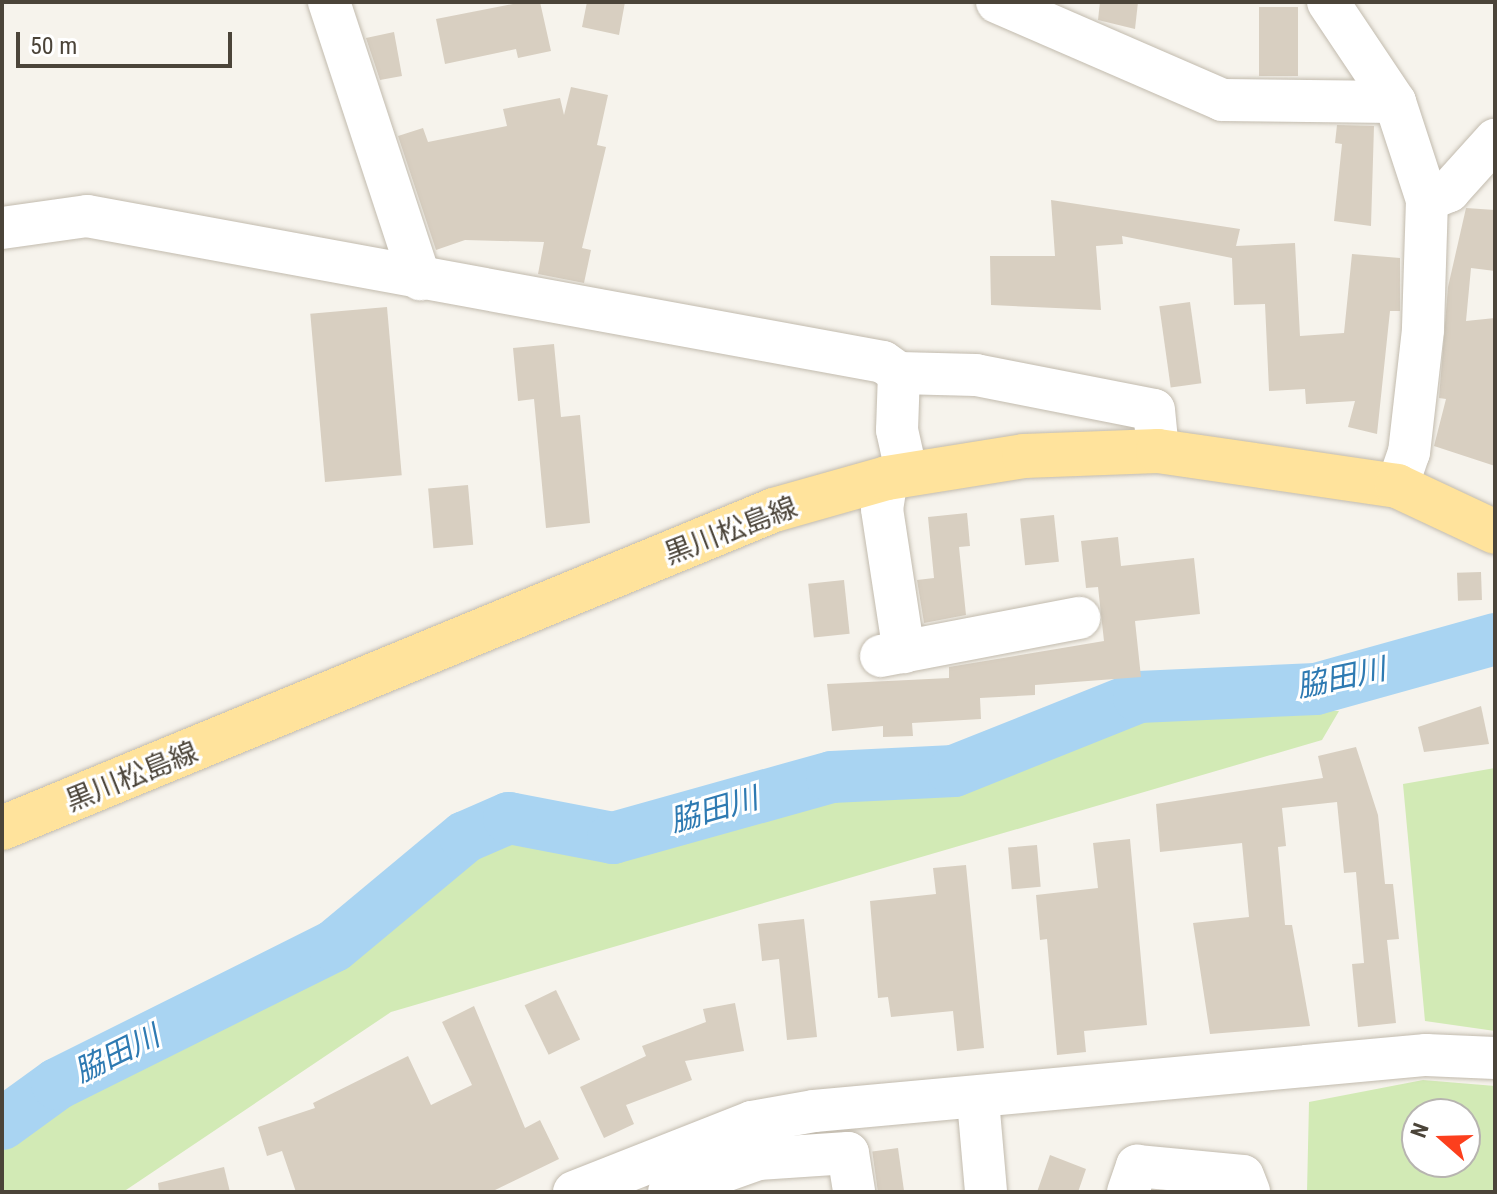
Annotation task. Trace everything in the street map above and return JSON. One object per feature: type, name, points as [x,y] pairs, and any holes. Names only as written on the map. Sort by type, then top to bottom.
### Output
[{"type":"main road","name":"黒川松島線","points":[[2,828],[774,510],[897,477],[1024,456],[1158,451],[1397,486],[1495,532]]},
{"type":"street","points":[[329,2],[420,279]]},
{"type":"street","points":[[997,2],[1222,100],[1395,102]]},
{"type":"street","points":[[1328,2],[1395,102],[1427,200],[1423,330],[1409,452],[1397,486]]},
{"type":"street","points":[[1427,200],[1449,191],[1495,140]]},
{"type":"street","points":[[2,228],[87,216],[883,362],[899,373],[976,375],[1154,410],[1158,451]]},
{"type":"street","points":[[899,373],[897,477],[882,509],[892,654],[1079,618]]},
{"type":"street","points":[[574,1192],[752,1122],[1426,1055],[1495,1058]]},
{"type":"street","points":[[978,1100],[986,1192]]},
{"type":"street","points":[[694,1187],[758,1159],[848,1153],[854,1192]]},
{"type":"street","points":[[1128,1192],[1137,1166],[1243,1176],[1249,1192]]},
{"type":"green space","points":[[1139,707],[1339,711],[1322,740],[391,1012],[123,1192],[2,1192],[2,1138],[61,1094],[341,953],[500,828],[603,849]]},
{"type":"green space","points":[[1495,768],[1495,1031],[1425,1021],[1403,784]]},
{"type":"green space","points":[[1423,1080],[1495,1086],[1495,1192],[1307,1192],[1309,1102]]},
{"type":"building","points":[[523,2],[540,2],[551,51],[518,58],[516,49],[445,64],[436,19]]},
{"type":"building","points":[[587,2],[625,2],[619,35],[582,27]]},
{"type":"building","points":[[1100,2],[1138,2],[1135,29],[1098,20]]},
{"type":"building","points":[[1259,7],[1298,7],[1298,76],[1259,76]]},
{"type":"building","points":[[394,32],[402,76],[380,80],[366,38]]},
{"type":"building","points":[[571,87],[608,95],[597,145],[606,147],[582,248],[591,250],[584,283],[538,274],[544,242],[465,240],[436,250],[398,136],[423,128],[428,142],[507,126],[503,109],[560,98],[564,115]]},
{"type":"building","points":[[1337,125],[1374,126],[1371,226],[1334,221],[1342,144],[1335,143]]},
{"type":"building","points":[[1051,200],[1240,229],[1236,246],[1295,243],[1300,336],[1344,333],[1352,254],[1400,258],[1400,311],[1390,311],[1377,434],[1348,427],[1355,401],[1306,404],[1305,389],[1269,391],[1265,304],[1234,305],[1232,258],[1122,236],[1123,244],[1096,246],[1101,310],[991,305],[990,256],[1055,256]]},
{"type":"building","points":[[1466,208],[1495,210],[1495,271],[1471,268],[1466,321],[1495,318],[1495,466],[1434,446],[1446,399],[1439,398],[1448,287]]},
{"type":"building","points":[[1190,302],[1201,383],[1171,388],[1159,306]]},
{"type":"building","points":[[387,307],[402,475],[325,482],[310,314]]},
{"type":"building","points":[[554,344],[561,417],[580,415],[590,523],[546,528],[534,399],[518,401],[513,348]]},
{"type":"building","points":[[468,485],[473,545],[433,548],[428,488]]},
{"type":"building","points":[[967,513],[970,546],[959,547],[966,615],[924,623],[917,580],[934,578],[928,517]]},
{"type":"building","points":[[1054,515],[1059,562],[1025,565],[1020,519]]},
{"type":"building","points":[[1118,537],[1121,566],[1194,558],[1200,614],[1135,621],[1141,677],[1035,685],[1035,695],[980,698],[981,719],[912,723],[913,736],[883,737],[883,726],[832,731],[827,684],[949,678],[949,667],[1104,641],[1098,587],[1086,588],[1081,541]]},
{"type":"building","points":[[1481,572],[1482,600],[1458,601],[1457,573]]},
{"type":"building","points":[[844,580],[850,634],[814,637],[808,584]]},
{"type":"building","points":[[1481,706],[1489,744],[1424,752],[1418,727]]},
{"type":"building","points":[[1356,747],[1378,815],[1385,884],[1393,884],[1399,939],[1387,940],[1396,1023],[1358,1027],[1352,964],[1364,963],[1356,872],[1344,873],[1337,802],[1282,808],[1286,846],[1278,847],[1285,925],[1292,925],[1310,1026],[1210,1034],[1193,923],[1249,917],[1242,843],[1160,852],[1156,804],[1323,778],[1318,756]]},
{"type":"building","points":[[1130,839],[1147,1025],[1084,1031],[1086,1052],[1057,1055],[1047,939],[1040,940],[1036,895],[1098,888],[1093,843]]},
{"type":"building","points":[[1037,845],[1041,887],[1012,889],[1008,848]]},
{"type":"building","points":[[966,865],[984,1048],[957,1051],[953,1011],[891,1017],[888,997],[878,998],[870,901],[936,894],[933,868]]},
{"type":"building","points":[[804,919],[817,1037],[787,1040],[779,959],[762,961],[758,924]]},
{"type":"building","points":[[556,990],[580,1039],[549,1055],[525,1005]]},
{"type":"building","points":[[735,1003],[744,1051],[685,1061],[692,1080],[626,1105],[634,1124],[604,1138],[580,1087],[646,1056],[642,1046],[706,1022],[703,1009]]},
{"type":"building","points":[[474,1006],[525,1128],[540,1120],[559,1159],[491,1192],[296,1192],[282,1151],[267,1156],[258,1127],[315,1108],[313,1103],[408,1056],[431,1105],[472,1085],[442,1022]]},
{"type":"building","points":[[898,1148],[904,1192],[878,1192],[872,1152]]},
{"type":"building","points":[[1050,1155],[1086,1169],[1078,1192],[1037,1192]]},
{"type":"building","points":[[224,1167],[230,1192],[159,1192],[158,1183]]},
{"type":"waterway","name":"脇田川","points":[[2,1124],[57,1084],[334,946],[465,837],[509,818],[613,838],[832,777],[954,771],[1139,697],[1316,689],[1495,639]]}]
